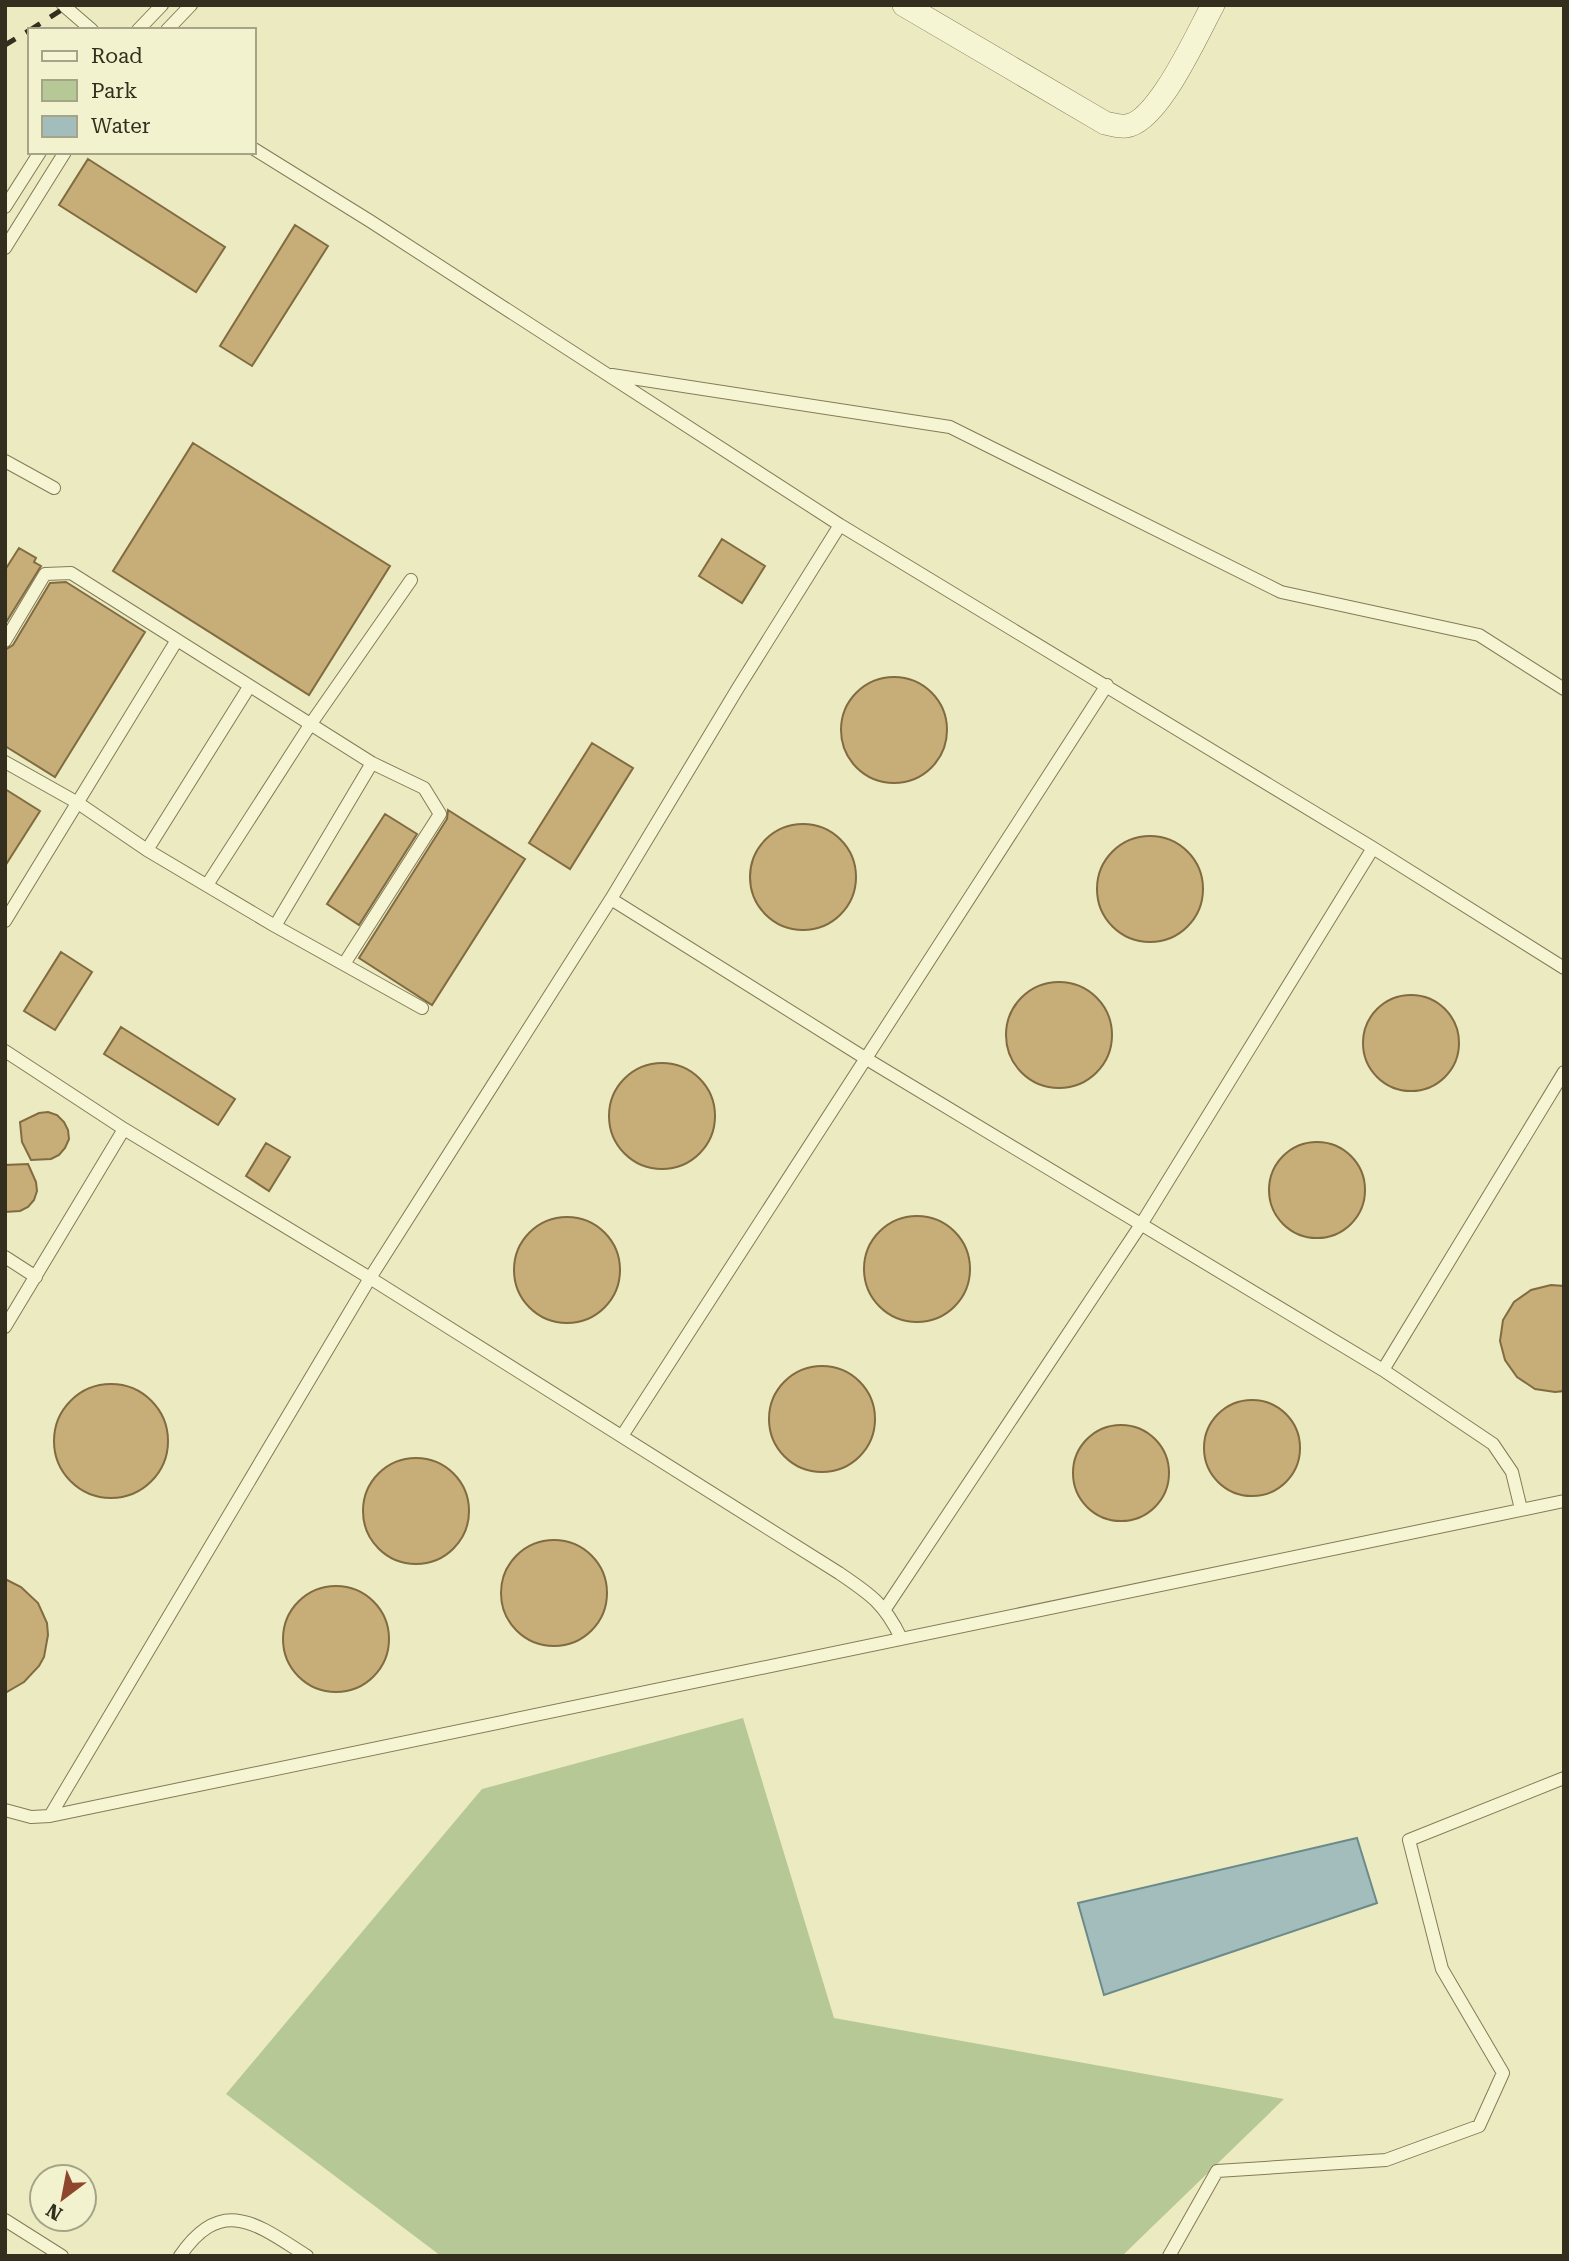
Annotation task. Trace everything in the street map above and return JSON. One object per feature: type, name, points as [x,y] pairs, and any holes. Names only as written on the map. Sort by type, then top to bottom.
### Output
[{"type":"street","points":[[904,5],[1105,123],[1127,126],[1142,120],[1166,92],[1213,5]]},
{"type":"lane","points":[[64,5],[90,28]]},
{"type":"lane","points":[[140,28],[162,5]]},
{"type":"lane","points":[[169,28],[191,5]]},
{"type":"lane","points":[[256,150],[840,525],[1107,685],[1564,968]]},
{"type":"lane","points":[[5,207],[39,154]]},
{"type":"lane","points":[[5,248],[64,154]]},
{"type":"lane","points":[[608,375],[950,427],[1281,592],[1479,635],[1564,689]]},
{"type":"lane","points":[[5,461],[54,488]]},
{"type":"lane","points":[[50,1816],[370,1278],[611,899],[840,525]]},
{"type":"lane","points":[[5,641],[45,574],[71,573],[372,763],[424,788],[440,814],[344,964]]},
{"type":"lane","points":[[207,885],[310,725],[411,580]]},
{"type":"lane","points":[[5,921],[177,640]]},
{"type":"lane","points":[[622,1436],[1107,685]]},
{"type":"lane","points":[[147,850],[249,687]]},
{"type":"lane","points":[[5,762],[78,803],[147,850],[275,926],[422,1008]]},
{"type":"lane","points":[[275,926],[372,763]]},
{"type":"lane","points":[[886,1609],[1142,1223],[1373,848]]},
{"type":"lane","points":[[611,899],[865,1058],[1383,1370],[1493,1444],[1512,1472],[1521,1508]]},
{"type":"lane","points":[[5,1051],[124,1129],[370,1278],[839,1573],[886,1609],[901,1638]]},
{"type":"lane","points":[[1383,1370],[1564,1072]]},
{"type":"lane","points":[[5,1327],[124,1129]]},
{"type":"lane","points":[[5,1257],[36,1277]]},
{"type":"lane","points":[[5,1810],[31,1816],[50,1816],[1564,1501]]},
{"type":"lane","points":[[1169,2256],[1217,2171],[1386,2160],[1479,2126],[1503,2073],[1442,1969],[1409,1840],[1564,1778]]},
{"type":"lane","points":[[5,2220],[62,2256]]},
{"type":"lane","points":[[180,2256],[207,2227],[221,2220],[235,2220],[262,2227],[307,2256]]},
{"type":"green space","points":[[743,1718],[834,2018],[1284,2099],[1122,2256],[441,2256],[226,2094],[482,1789]]},
{"type":"water","points":[[1357,1838],[1377,1903],[1104,1995],[1078,1903]]},
{"type":"building","points":[[88,159],[225,247],[196,292],[59,205]]},
{"type":"building","points":[[295,225],[328,246],[252,366],[220,346]]},
{"type":"building","points":[[193,443],[390,566],[309,695],[113,571]]},
{"type":"building","points":[[722,539],[765,566],[742,603],[699,576]]},
{"type":"building","points":[[19,548],[36,558],[34,562],[41,566],[5,624],[5,570]]},
{"type":"building","points":[[66,582],[145,632],[55,777],[5,746],[5,650],[13,645],[50,583]]},
{"type":"building","points":[[894,677],[914,681],[932,692],[943,710],[947,730],[943,750],[932,768],[914,779],[894,783],[874,779],[856,768],[845,750],[841,730],[845,710],[856,692],[874,681]]},
{"type":"building","points":[[592,743],[633,768],[570,869],[529,843]]},
{"type":"building","points":[[5,789],[40,811],[5,866]]},
{"type":"building","points":[[448,810],[525,859],[432,1005],[359,958],[447,819]]},
{"type":"building","points":[[385,814],[417,834],[359,925],[327,904]]},
{"type":"building","points":[[803,824],[823,828],[841,839],[852,857],[856,877],[852,897],[841,915],[823,926],[803,930],[783,926],[765,915],[754,897],[750,877],[754,857],[765,839],[783,828]]},
{"type":"building","points":[[1150,836],[1170,840],[1188,851],[1199,869],[1203,889],[1199,909],[1188,927],[1170,938],[1150,942],[1130,938],[1112,927],[1101,909],[1097,889],[1101,869],[1112,851],[1130,840]]},
{"type":"building","points":[[61,952],[92,972],[55,1030],[24,1011]]},
{"type":"building","points":[[1059,982],[1079,986],[1097,997],[1108,1015],[1112,1035],[1108,1055],[1097,1073],[1079,1084],[1059,1088],[1039,1084],[1021,1073],[1010,1055],[1006,1035],[1010,1015],[1021,997],[1039,986]]},
{"type":"building","points":[[1411,995],[1429,999],[1445,1009],[1455,1025],[1459,1043],[1455,1061],[1445,1077],[1429,1087],[1411,1091],[1393,1087],[1377,1077],[1367,1061],[1363,1043],[1367,1025],[1377,1009],[1393,999]]},
{"type":"building","points":[[121,1027],[235,1099],[218,1125],[104,1054]]},
{"type":"building","points":[[662,1063],[682,1067],[700,1078],[711,1096],[715,1116],[711,1136],[700,1154],[682,1165],[662,1169],[642,1165],[624,1154],[613,1136],[609,1116],[613,1096],[624,1078],[642,1067]]},
{"type":"building","points":[[48,1112],[57,1115],[64,1122],[69,1139],[59,1155],[51,1159],[31,1160],[22,1142],[20,1122]]},
{"type":"building","points":[[1317,1142],[1335,1146],[1351,1156],[1361,1172],[1365,1190],[1361,1208],[1351,1224],[1335,1234],[1317,1238],[1299,1234],[1283,1224],[1273,1208],[1269,1190],[1273,1172],[1283,1156],[1299,1146]]},
{"type":"building","points":[[266,1143],[290,1157],[269,1191],[246,1176]]},
{"type":"building","points":[[28,1164],[36,1182],[34,1200],[20,1211],[5,1212],[5,1165]]},
{"type":"building","points":[[917,1216],[937,1220],[955,1231],[966,1249],[970,1269],[966,1289],[955,1307],[937,1318],[917,1322],[897,1318],[879,1307],[868,1289],[864,1269],[868,1249],[879,1231],[897,1220]]},
{"type":"building","points":[[567,1217],[587,1221],[605,1232],[616,1250],[620,1270],[616,1290],[605,1308],[587,1319],[567,1323],[547,1319],[529,1308],[518,1290],[514,1270],[518,1250],[529,1232],[547,1221]]},
{"type":"building","points":[[1551,1285],[1564,1286],[1564,1391],[1555,1392],[1535,1389],[1517,1377],[1505,1360],[1500,1341],[1503,1320],[1514,1302],[1531,1290]]},
{"type":"building","points":[[822,1366],[842,1370],[860,1381],[871,1399],[875,1419],[871,1439],[860,1457],[842,1468],[822,1472],[802,1468],[784,1457],[773,1439],[769,1419],[773,1399],[784,1381],[802,1370]]},
{"type":"building","points":[[111,1384],[133,1388],[152,1400],[164,1419],[168,1441],[164,1463],[152,1482],[133,1494],[111,1498],[89,1494],[70,1482],[58,1463],[54,1441],[58,1419],[70,1400],[89,1388]]},
{"type":"building","points":[[1252,1400],[1270,1404],[1286,1414],[1296,1430],[1300,1448],[1296,1466],[1286,1482],[1270,1492],[1252,1496],[1234,1492],[1218,1482],[1208,1466],[1204,1448],[1208,1430],[1218,1414],[1234,1404]]},
{"type":"building","points":[[1121,1425],[1139,1429],[1155,1439],[1165,1455],[1169,1473],[1165,1491],[1155,1507],[1139,1517],[1121,1521],[1103,1517],[1087,1507],[1077,1491],[1073,1473],[1077,1455],[1087,1439],[1103,1429]]},
{"type":"building","points":[[416,1458],[436,1462],[454,1473],[465,1491],[469,1511],[465,1531],[454,1549],[436,1560],[416,1564],[396,1560],[378,1549],[367,1531],[363,1511],[367,1491],[378,1473],[396,1462]]},
{"type":"building","points":[[554,1540],[574,1544],[592,1555],[603,1573],[607,1593],[603,1613],[592,1631],[574,1642],[554,1646],[534,1642],[516,1631],[505,1613],[501,1593],[505,1573],[516,1555],[534,1544]]},
{"type":"building","points":[[5,1579],[21,1587],[38,1603],[47,1623],[48,1635],[44,1657],[39,1666],[24,1682],[5,1693]]},
{"type":"building","points":[[336,1586],[356,1590],[374,1601],[385,1619],[389,1639],[385,1659],[374,1677],[356,1688],[336,1692],[316,1688],[298,1677],[287,1659],[283,1639],[287,1619],[298,1601],[316,1590]]},
{"type":"railway","points":[[33,28],[69,5]]},
{"type":"railway","points":[[5,45],[28,31]]}]
